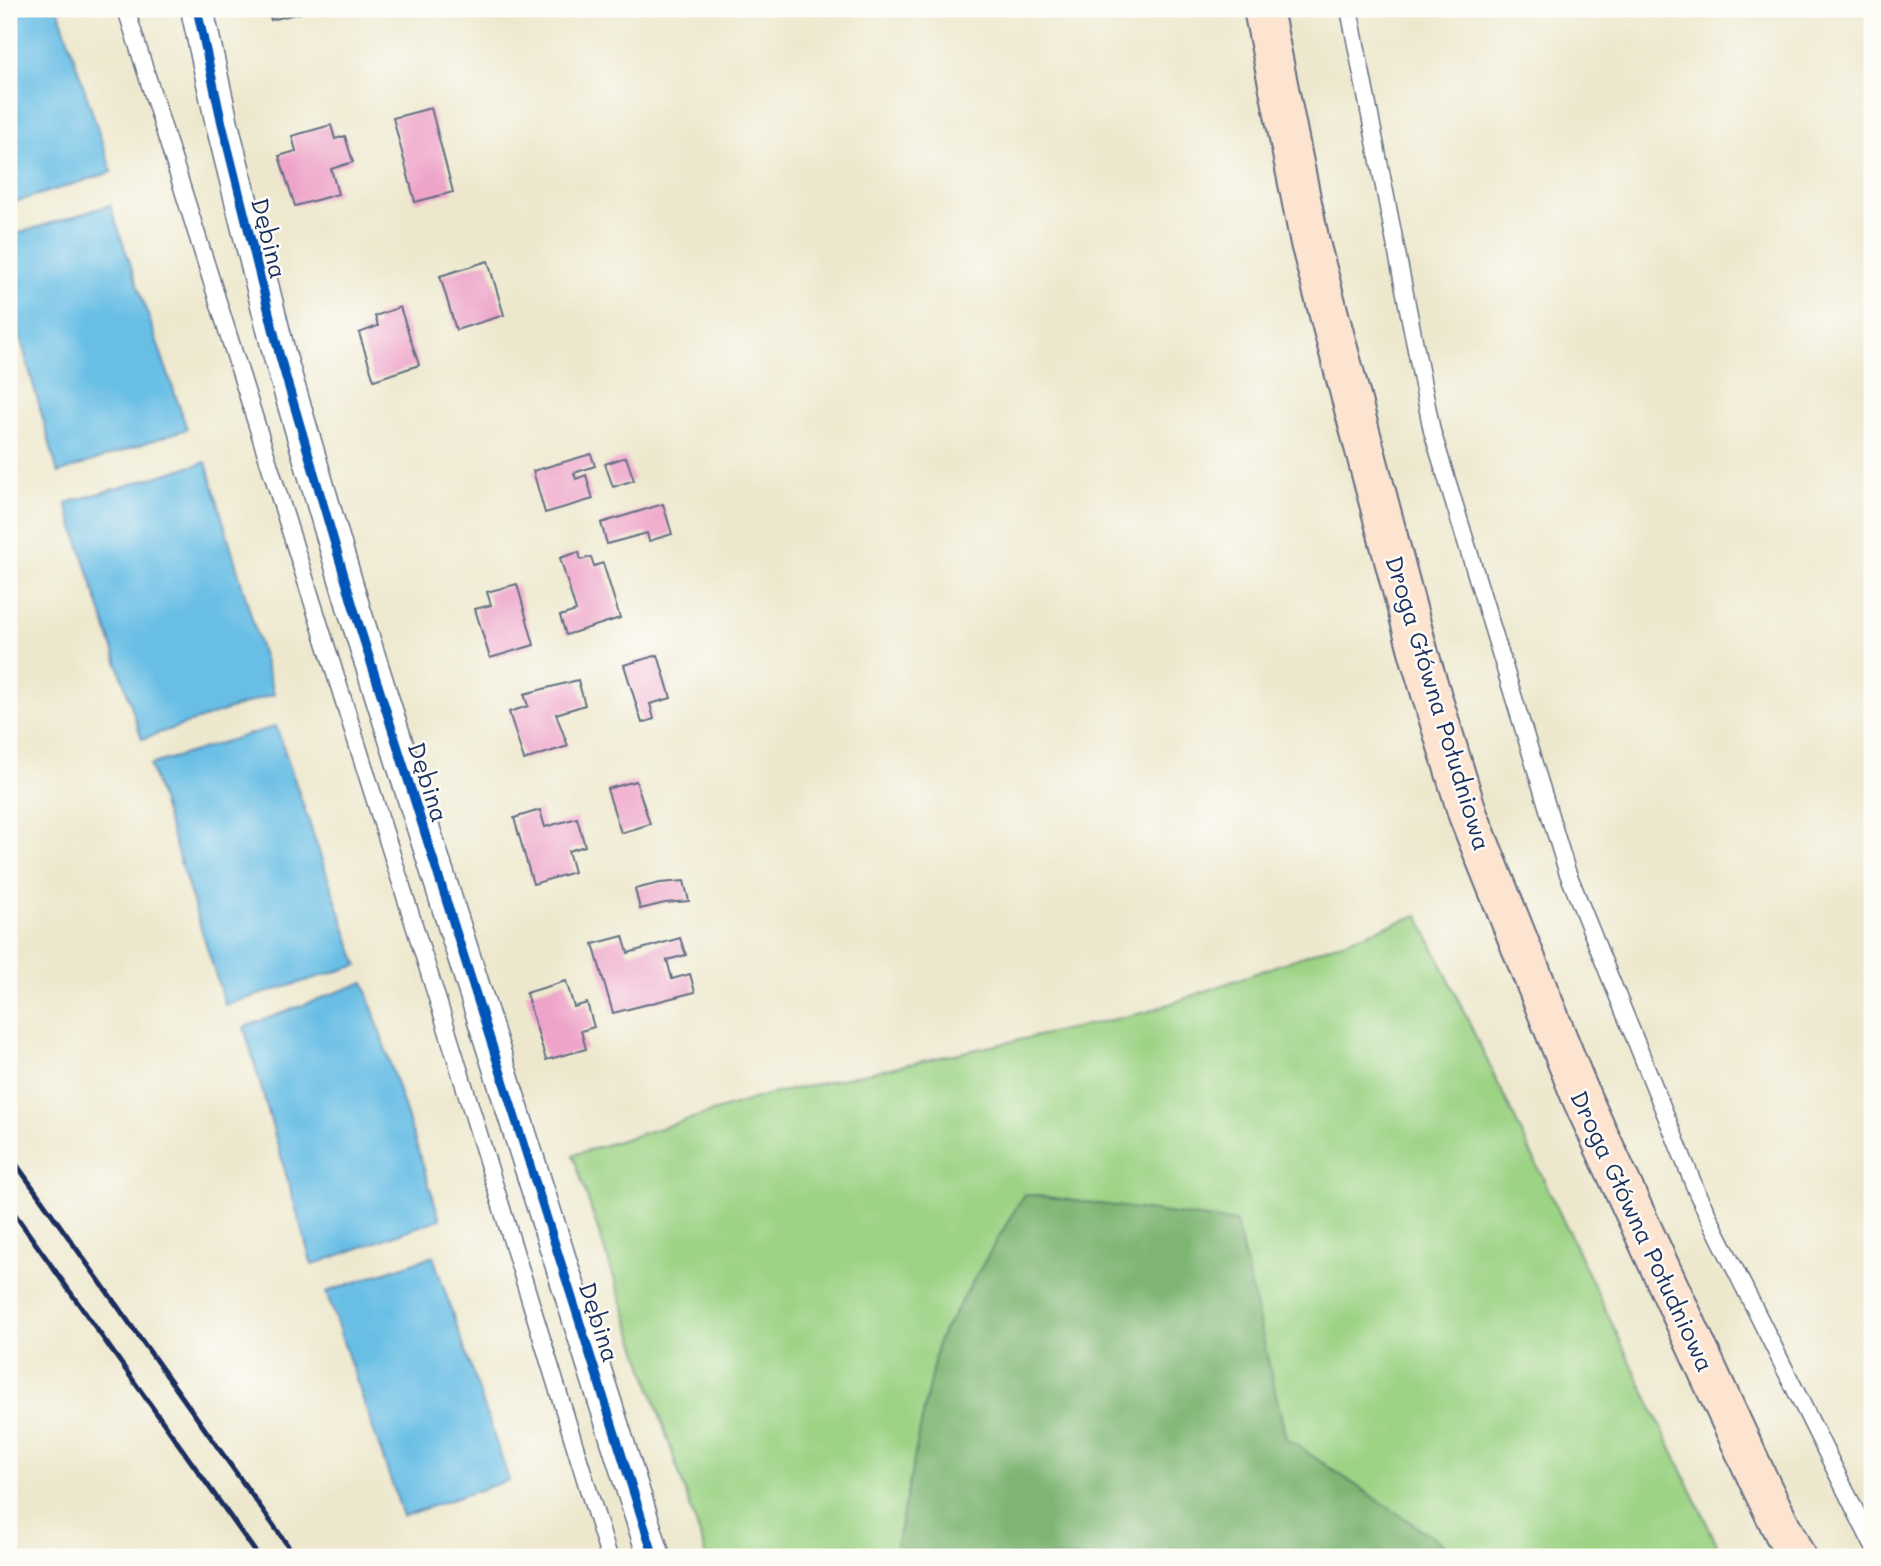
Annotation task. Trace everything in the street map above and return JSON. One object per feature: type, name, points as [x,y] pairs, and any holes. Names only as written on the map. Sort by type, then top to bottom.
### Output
[{"type":"main road","name":"Droga Główna Południowa","points":[[1263,9],[1310,243],[1419,654],[1468,815],[1582,1099],[1796,1557]]},
{"type":"street","name":"Dębina","points":[[197,9],[222,124],[280,357],[353,606],[654,1557]]},
{"type":"lane","points":[[126,9],[431,977],[609,1557]]},
{"type":"lane","points":[[1349,9],[1432,430],[1567,871],[1698,1195],[1872,1544]]},
{"type":"green space","points":[[1418,915],[1723,1557],[707,1557],[573,1155],[767,1095],[1147,1012]]},
{"type":"green space","points":[[1024,1194],[1236,1222],[1286,1438],[1462,1557],[894,1557],[938,1341]]},
{"type":"water","points":[[9,9],[58,9],[112,172],[9,204]]},
{"type":"water","points":[[110,205],[187,429],[58,473],[9,297],[9,236]]},
{"type":"water","points":[[206,462],[274,694],[142,739],[66,503]]},
{"type":"water","points":[[276,726],[358,965],[225,1005],[150,765]]},
{"type":"water","points":[[364,982],[440,1219],[312,1265],[244,1027]]},
{"type":"water","points":[[433,1256],[509,1480],[403,1516],[326,1292]]},
{"type":"building","points":[[268,9],[312,9],[312,10],[271,20]]},
{"type":"building","points":[[431,108],[453,192],[415,202],[393,118]]},
{"type":"building","points":[[331,125],[335,139],[345,136],[353,162],[331,169],[338,194],[295,206],[279,156],[296,151],[292,136]]},
{"type":"building","points":[[488,261],[504,315],[456,330],[440,276]]},
{"type":"building","points":[[400,307],[419,365],[374,380],[359,333],[378,326],[375,316]]},
{"type":"building","points":[[591,454],[595,466],[574,473],[576,479],[586,475],[593,499],[545,513],[533,471]]},
{"type":"building","points":[[626,457],[634,480],[613,487],[605,464]]},
{"type":"building","points":[[663,504],[672,534],[649,541],[647,533],[607,544],[601,523]]},
{"type":"building","points":[[579,552],[581,560],[591,557],[594,566],[603,563],[620,618],[566,635],[560,616],[576,611],[560,558]]},
{"type":"building","points":[[517,584],[534,645],[490,658],[475,609],[491,605],[487,592]]},
{"type":"building","points":[[658,655],[671,698],[650,704],[654,719],[642,723],[624,665]]},
{"type":"building","points":[[578,680],[585,705],[556,714],[568,746],[524,760],[509,712],[528,706],[524,694]]},
{"type":"building","points":[[636,781],[650,824],[621,833],[607,789]]},
{"type":"building","points":[[540,810],[545,827],[577,818],[585,846],[568,851],[574,872],[533,884],[514,818]]},
{"type":"building","points":[[684,881],[689,901],[640,909],[635,889]]},
{"type":"building","points":[[623,936],[628,953],[680,938],[686,955],[667,960],[672,979],[690,974],[695,992],[613,1013],[593,944]]},
{"type":"building","points":[[566,981],[574,1007],[587,1003],[594,1027],[581,1031],[586,1049],[546,1060],[526,993]]},
{"type":"railway","points":[[9,1154],[296,1557]]},
{"type":"railway","points":[[9,1206],[259,1557]]},
{"type":"cycle path","points":[[197,9],[222,124],[280,357],[353,606],[654,1557]]}]
